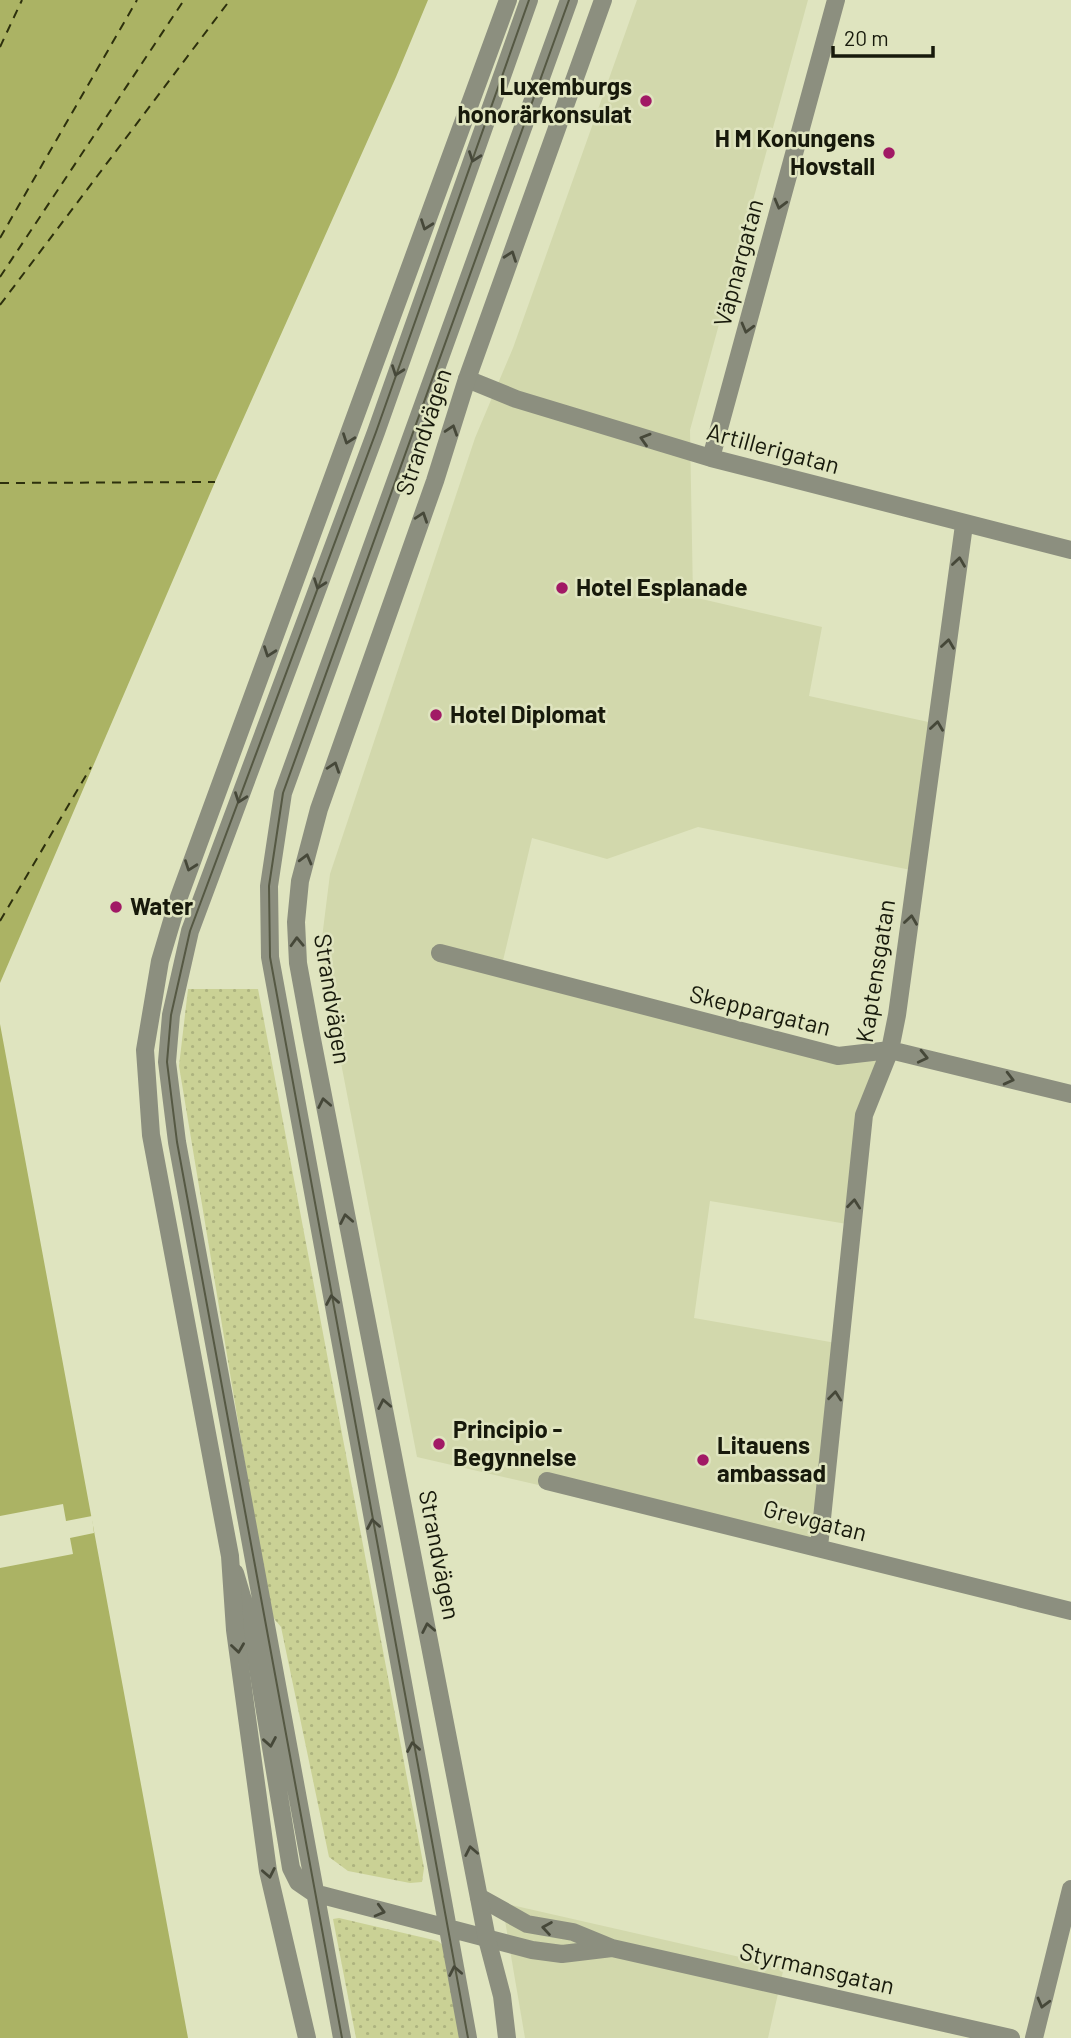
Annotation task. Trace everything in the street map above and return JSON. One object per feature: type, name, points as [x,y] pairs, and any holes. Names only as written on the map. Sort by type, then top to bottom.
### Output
[{"type":"street","points":[[314,1893],[298,1882],[291,1868],[251,1627],[230,1556],[150,1135],[145,1050],[160,961],[179,897],[508,0]]},
{"type":"street","name":"Strandvägen","points":[[342,2038],[177,1142],[167,1062],[171,1015],[190,930],[380,421],[529,0]]},
{"type":"street","name":"Strandvägen","points":[[468,2038],[270,957],[269,886],[283,793],[569,0]]},
{"type":"street","name":"Strandvägen","points":[[507,2038],[502,1996],[487,1938],[298,963],[296,922],[300,881],[319,809],[435,481],[467,379],[603,0]]},
{"type":"street","name":"Väpnargatan","points":[[711,458],[836,0]]},
{"type":"street","name":"Artillerigatan","points":[[467,379],[516,399],[711,458],[964,525],[1071,550]]},
{"type":"street","name":"Kaptensgatan","points":[[819,1547],[864,1115],[890,1050],[901,987],[964,525]]},
{"type":"street","name":"Skeppargatan","points":[[440,953],[838,1056],[890,1050],[1071,1094]]},
{"type":"street","name":"Grevgatan","points":[[547,1481],[1071,1611]]},
{"type":"street","points":[[230,1556],[235,1630],[268,1871],[307,2038]]},
{"type":"street","points":[[1034,2038],[1071,1889]]},
{"type":"street","name":"Styrmansgatan","points":[[314,1893],[532,1950],[562,1954],[612,1948]]},
{"type":"street","name":"Styrmansgatan","points":[[479,1897],[527,1924],[573,1932],[612,1948],[1011,2038]]},
{"type":"shaded area","points":[[0,0],[428,0],[215,482],[0,983]]},
{"type":"shaded area","points":[[637,0],[808,0],[690,430],[693,597],[822,627],[809,696],[933,723],[911,870],[698,827],[607,859],[532,838],[501,969],[883,1060],[847,1224],[710,1201],[694,1318],[836,1343],[816,1549],[417,1457],[320,954],[330,874],[475,438],[513,348]]},
{"type":"shaded area","points":[[188,989],[258,989],[424,1868],[422,1882],[410,1883],[348,1871],[329,1857],[281,1627],[270,1614],[179,1066]]},
{"type":"shaded area","points":[[0,1024],[188,2038],[0,2038]]},
{"type":"shaded area","points":[[502,1903],[784,1967],[768,2038],[525,2038]]},
{"type":"shaded area","points":[[339,1918],[438,1941],[446,1948],[462,2038],[356,2038],[333,1919]]},
{"type":"pier","points":[[63,1504],[66,1521],[92,1516],[94,1533],[70,1538],[73,1554],[0,1568],[0,1516]]},
{"type":"ferry route","points":[[0,47],[22,0]]},
{"type":"ferry route","points":[[0,238],[137,0]]},
{"type":"ferry route","points":[[0,277],[184,0]]},
{"type":"ferry route","points":[[0,305],[230,0]]},
{"type":"ferry route","points":[[0,483],[215,482]]},
{"type":"ferry route","points":[[0,921],[91,767]]},
{"type":"tram line","points":[[342,2038],[177,1142],[167,1062],[171,1015],[190,931],[376,432],[529,0]]},
{"type":"tram line","points":[[468,2038],[270,957],[269,886],[283,793],[569,0]]},
{"type":"place","name":"Luxemburgs honorärkonsulat","points":[[646,101]]},
{"type":"place","name":"H M Konungens Hovstall","points":[[889,153]]},
{"type":"place","name":"Hotel Esplanade","points":[[562,588]]},
{"type":"place","name":"Hotel Diplomat","points":[[436,715]]},
{"type":"place","name":"Water","points":[[116,907]]},
{"type":"place","name":"Principio - Begynnelse","points":[[439,1444]]},
{"type":"place","name":"Litauens ambassad","points":[[703,1460]]}]
